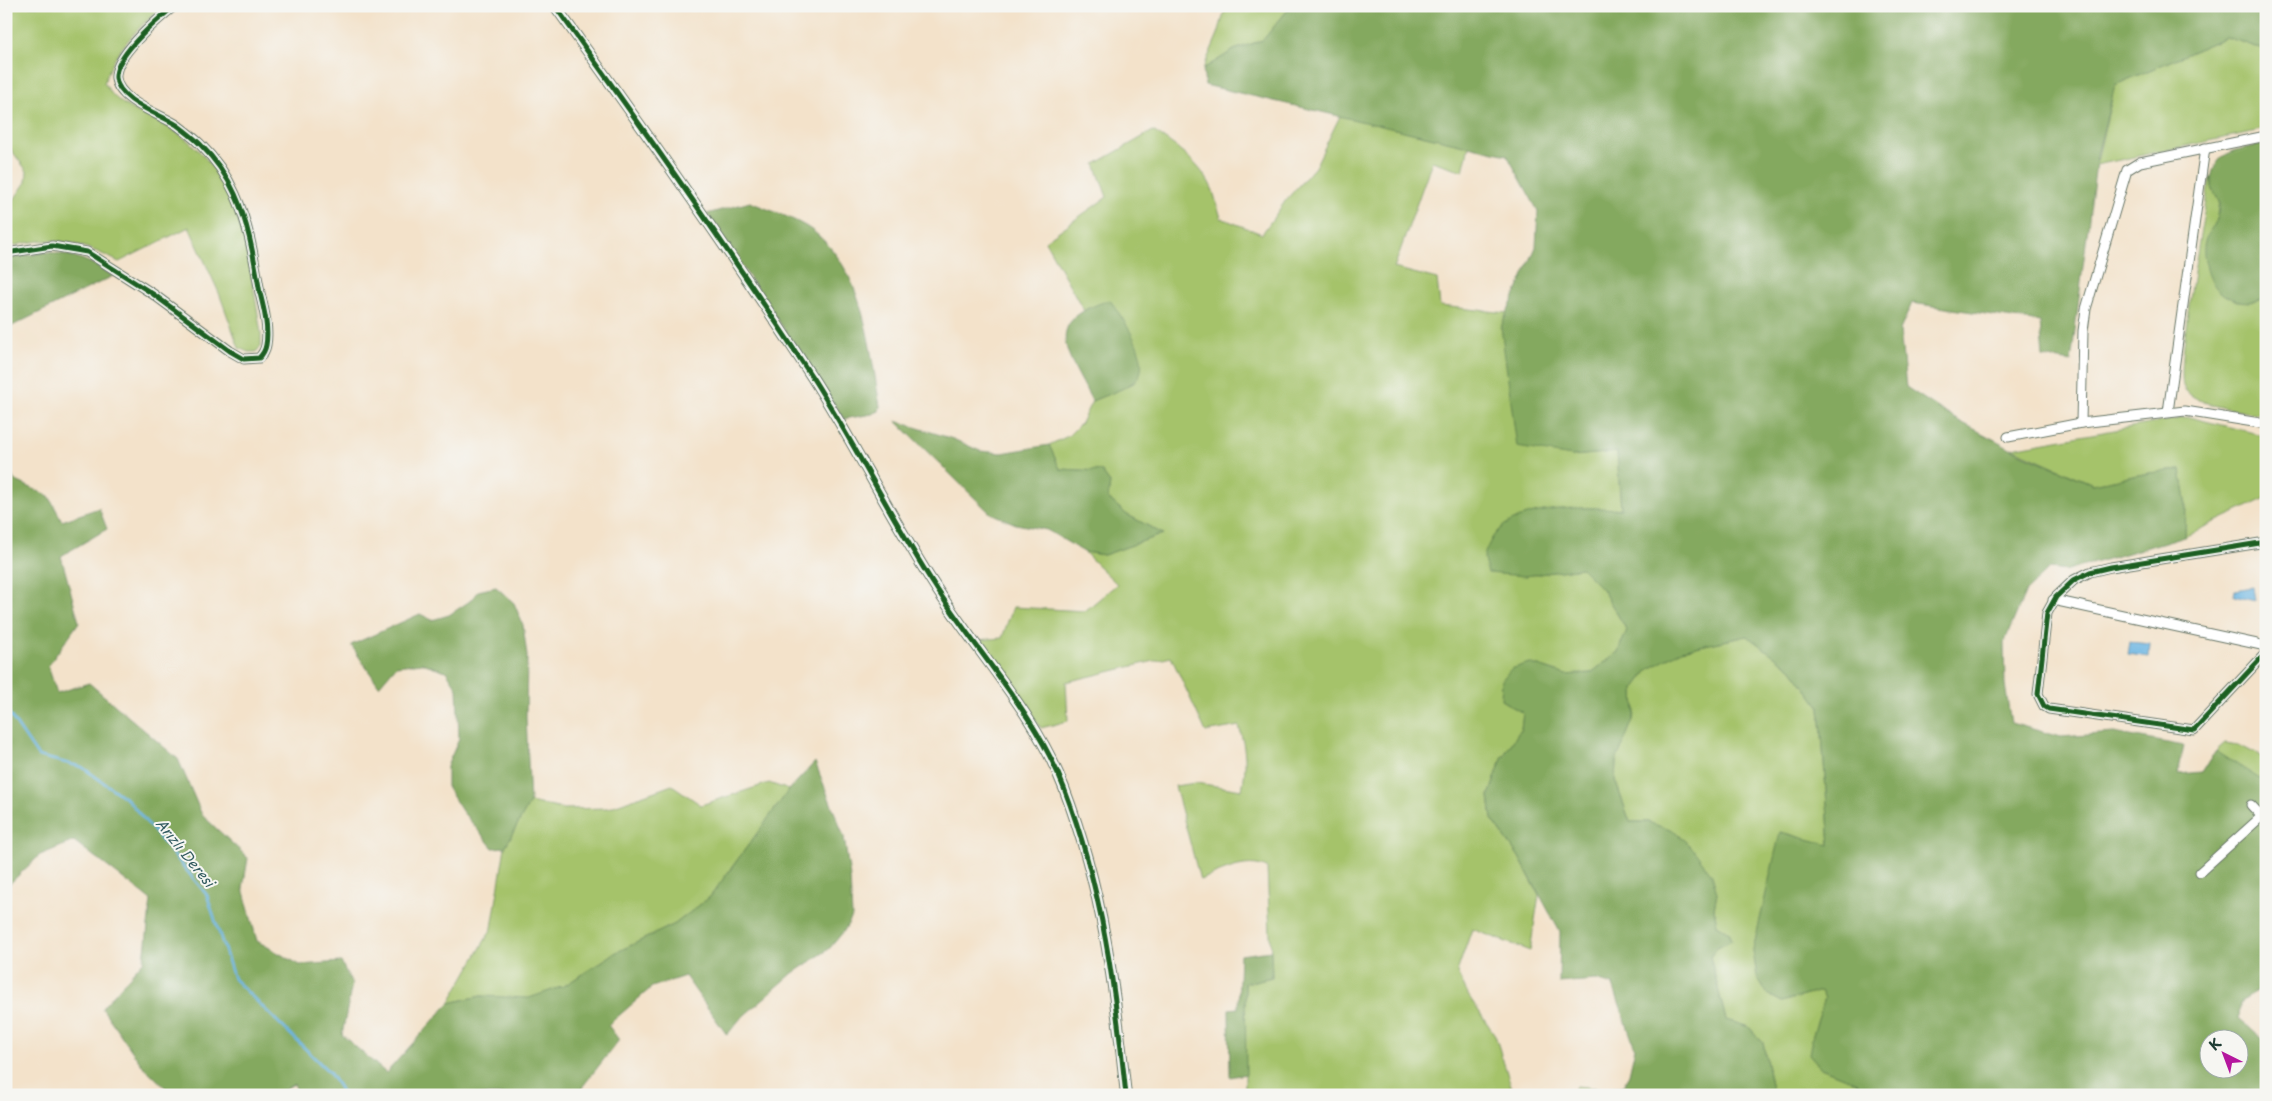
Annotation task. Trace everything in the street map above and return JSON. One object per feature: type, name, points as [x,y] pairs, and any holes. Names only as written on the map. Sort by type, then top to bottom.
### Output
[{"type":"street","points":[[6,253],[52,246],[87,252],[153,294],[237,355],[244,359],[252,360],[259,358],[263,354],[267,334],[263,307],[250,238],[234,192],[223,173],[201,145],[177,125],[136,103],[126,95],[116,82],[117,69],[127,54],[155,22],[174,6]]},
{"type":"street","points":[[555,6],[744,276],[813,379],[934,585],[1015,698],[1044,744],[1063,785],[1094,879],[1110,958],[1126,1095]]},
{"type":"street","points":[[2081,423],[2083,331],[2086,309],[2124,175],[2130,167],[2140,162],[2266,136]]},
{"type":"street","points":[[2168,412],[2205,148]]},
{"type":"street","points":[[2008,437],[2081,423],[2185,411],[2266,424]]},
{"type":"street","points":[[2266,542],[2110,567],[2090,572],[2074,580],[2054,600],[2047,614],[2038,684],[2040,701],[2049,709],[2194,730],[2266,653]]},
{"type":"street","points":[[2054,600],[2266,646]]},
{"type":"street","points":[[2200,872],[2264,819],[2251,804]]},
{"type":"green space","points":[[6,6],[163,6],[128,40],[114,60],[104,83],[113,95],[123,103],[179,134],[200,152],[217,173],[239,223],[252,278],[261,333],[261,346],[256,352],[248,352],[239,348],[219,293],[189,227],[119,262],[90,249],[64,242],[37,241],[6,248],[6,211],[26,182],[27,171],[6,143]]},
{"type":"green space","points":[[1226,6],[1291,6],[1263,40],[1234,50],[1203,69],[1218,34]]},
{"type":"green space","points":[[1291,6],[2266,6],[2266,50],[2226,37],[2115,85],[2097,155],[2071,362],[2043,357],[2040,322],[1912,303],[1900,330],[1906,387],[1955,419],[2020,453],[2093,484],[2149,473],[2181,470],[2186,501],[2185,536],[2067,571],[2049,569],[2026,591],[2004,643],[2005,685],[2011,723],[2061,737],[2114,733],[2184,746],[2178,774],[2202,772],[2216,751],[2266,783],[2266,987],[2240,1002],[2239,1018],[2250,1028],[2200,1028],[2200,1078],[2250,1078],[2250,1028],[2266,1043],[2266,1095],[1868,1095],[1858,1083],[1821,1068],[1809,1054],[1812,1038],[1825,998],[1821,991],[1782,1002],[1767,994],[1757,977],[1753,950],[1780,832],[1830,845],[1820,707],[1791,668],[1747,636],[1682,650],[1648,670],[1634,689],[1635,715],[1616,761],[1615,780],[1630,822],[1648,822],[1676,832],[1692,848],[1712,875],[1717,893],[1714,909],[1717,925],[1729,932],[1732,940],[1717,947],[1710,957],[1726,1020],[1749,1027],[1763,1043],[1773,1095],[1603,1095],[1605,1089],[1623,1087],[1629,1074],[1635,1048],[1613,985],[1596,980],[1559,983],[1560,932],[1519,857],[1492,819],[1489,796],[1502,758],[1521,729],[1523,713],[1501,700],[1502,680],[1511,669],[1529,663],[1566,675],[1591,673],[1618,652],[1627,630],[1602,589],[1581,568],[1525,576],[1488,573],[1485,564],[1485,553],[1498,531],[1512,521],[1528,514],[1567,508],[1621,509],[1617,452],[1572,456],[1517,447],[1501,327],[1536,247],[1538,211],[1507,155],[1205,85],[1203,69],[1234,50],[1263,40]]},
{"type":"green space","points":[[2226,37],[2266,50],[2266,129],[2096,165],[2115,85]]},
{"type":"green space","points":[[1340,116],[1469,146],[1463,171],[1432,161],[1394,268],[1437,279],[1440,306],[1507,313],[1501,327],[1572,456],[1617,452],[1621,509],[1586,508],[1554,511],[1525,576],[1581,568],[1602,589],[1627,630],[1618,652],[1591,673],[1566,675],[1529,663],[1501,700],[1523,713],[1521,729],[1502,758],[1489,796],[1492,819],[1519,857],[1539,895],[1530,951],[1472,929],[1457,972],[1468,995],[1495,1035],[1514,1095],[1245,1095],[1245,983],[1272,977],[1267,868],[1259,865],[1242,865],[1200,880],[1175,786],[1196,783],[1242,790],[1245,758],[1239,726],[1206,732],[1171,657],[1066,682],[1068,721],[1041,728],[978,640],[1002,638],[1013,607],[1085,611],[1117,584],[1084,552],[1104,555],[1163,534],[1126,514],[1108,498],[1110,483],[1101,471],[1060,469],[1049,445],[1068,436],[1081,423],[1092,401],[1134,383],[1090,306],[1084,311],[1045,241],[1107,197],[1095,164],[1153,131],[1188,156],[1195,164],[1213,191],[1221,218],[1262,234],[1286,200],[1315,167]]},
{"type":"green space","points":[[2266,144],[2266,299],[2245,302],[2235,300],[2219,291],[2209,275],[2204,255],[2204,244],[2219,208],[2211,177],[2217,163],[2226,155],[2239,149]]},
{"type":"green space","points":[[2210,176],[2213,190],[2219,201],[2216,223],[2205,242],[2236,301],[2266,299],[2266,415],[2209,404],[2190,394],[2184,388],[2182,376],[2183,352]]},
{"type":"green space","points":[[750,202],[806,226],[830,248],[844,267],[854,288],[868,335],[880,406],[879,411],[844,419],[707,214]]},
{"type":"green space","points":[[46,252],[65,254],[82,259],[113,276],[6,329],[6,259]]},
{"type":"green space","points":[[1110,300],[1129,329],[1140,354],[1142,365],[1139,375],[1128,386],[1092,401],[1068,353],[1065,340],[1067,329],[1074,318],[1088,309]]},
{"type":"green space","points":[[2189,417],[2266,436],[2266,498],[2185,536],[2186,501],[2181,470],[2149,473],[2093,484],[2012,448]]},
{"type":"green space","points":[[896,421],[953,439],[980,451],[1002,453],[1049,445],[1060,469],[1101,471],[1110,483],[1108,498],[1126,514],[1163,534],[1104,555],[1084,552],[1047,530],[1016,524],[990,513]]},
{"type":"green space","points":[[6,462],[14,480],[49,496],[62,521],[99,508],[107,529],[61,556],[79,622],[48,666],[57,693],[89,683],[178,759],[202,815],[248,858],[243,888],[257,941],[300,965],[341,962],[352,984],[342,1035],[386,1073],[449,1003],[481,996],[529,998],[564,986],[615,953],[675,924],[710,897],[789,790],[815,762],[844,837],[850,877],[852,917],[844,931],[829,949],[793,973],[740,1019],[727,1035],[685,976],[652,987],[608,1025],[619,1040],[583,1086],[580,1095],[299,1095],[294,1084],[275,1095],[173,1095],[141,1064],[102,1008],[144,960],[151,900],[74,841],[40,855],[6,887]]},
{"type":"green space","points":[[496,587],[514,603],[523,625],[527,656],[526,717],[530,802],[505,847],[493,848],[462,811],[447,787],[447,766],[459,739],[457,688],[446,671],[422,663],[396,666],[379,686],[351,645],[420,614],[432,620],[449,615],[470,601],[478,591]]},
{"type":"green space","points":[[1747,636],[1791,668],[1820,707],[1830,846],[1781,832],[1753,950],[1757,977],[1767,994],[1782,1002],[1821,991],[1825,998],[1812,1038],[1821,1068],[1858,1083],[1868,1095],[1773,1095],[1763,1043],[1749,1027],[1726,1020],[1710,957],[1717,947],[1732,940],[1729,932],[1717,925],[1714,909],[1717,893],[1648,822],[1630,822],[1615,780],[1616,761],[1635,715],[1634,689],[1649,669],[1682,650]]},
{"type":"green space","points":[[2225,743],[2239,745],[2266,759],[2266,786],[2202,772],[2216,751]]},
{"type":"green space","points":[[769,783],[789,790],[710,897],[675,924],[615,953],[564,986],[529,999],[481,996],[449,1003],[492,928],[505,847],[530,802],[562,809],[608,808],[672,785],[701,805]]},
{"type":"green space","points":[[1271,951],[1272,977],[1245,983],[1246,1074],[1230,1077],[1229,1009],[1238,1008],[1240,955]]},
{"type":"green space","points":[[1576,1086],[1605,1089],[1603,1095],[1572,1095]]},
{"type":"water","points":[[2253,587],[2255,601],[2234,596],[2235,590]]},
{"type":"water","points":[[2130,642],[2150,644],[2149,657],[2128,654]]},
{"type":"waterway","name":"Arızlı Deresi","points":[[6,709],[38,756],[82,767],[128,800],[207,895],[234,979],[329,1072],[344,1095]]},
{"type":"cycle path","points":[[6,253],[52,246],[87,252],[153,294],[230,351],[244,359],[259,358],[263,354],[267,339],[264,312],[247,230],[232,187],[215,161],[197,141],[177,125],[132,100],[118,86],[116,78],[117,69],[122,59],[138,39],[174,6]]},
{"type":"cycle path","points":[[555,6],[686,190],[812,377],[933,583],[1021,708],[1052,760],[1077,826],[1098,902],[1112,978],[1126,1095]]},
{"type":"cycle path","points":[[2266,542],[2111,567],[2090,572],[2074,580],[2056,597],[2047,613],[2038,694],[2044,706],[2049,709],[2194,730],[2266,653]]}]
